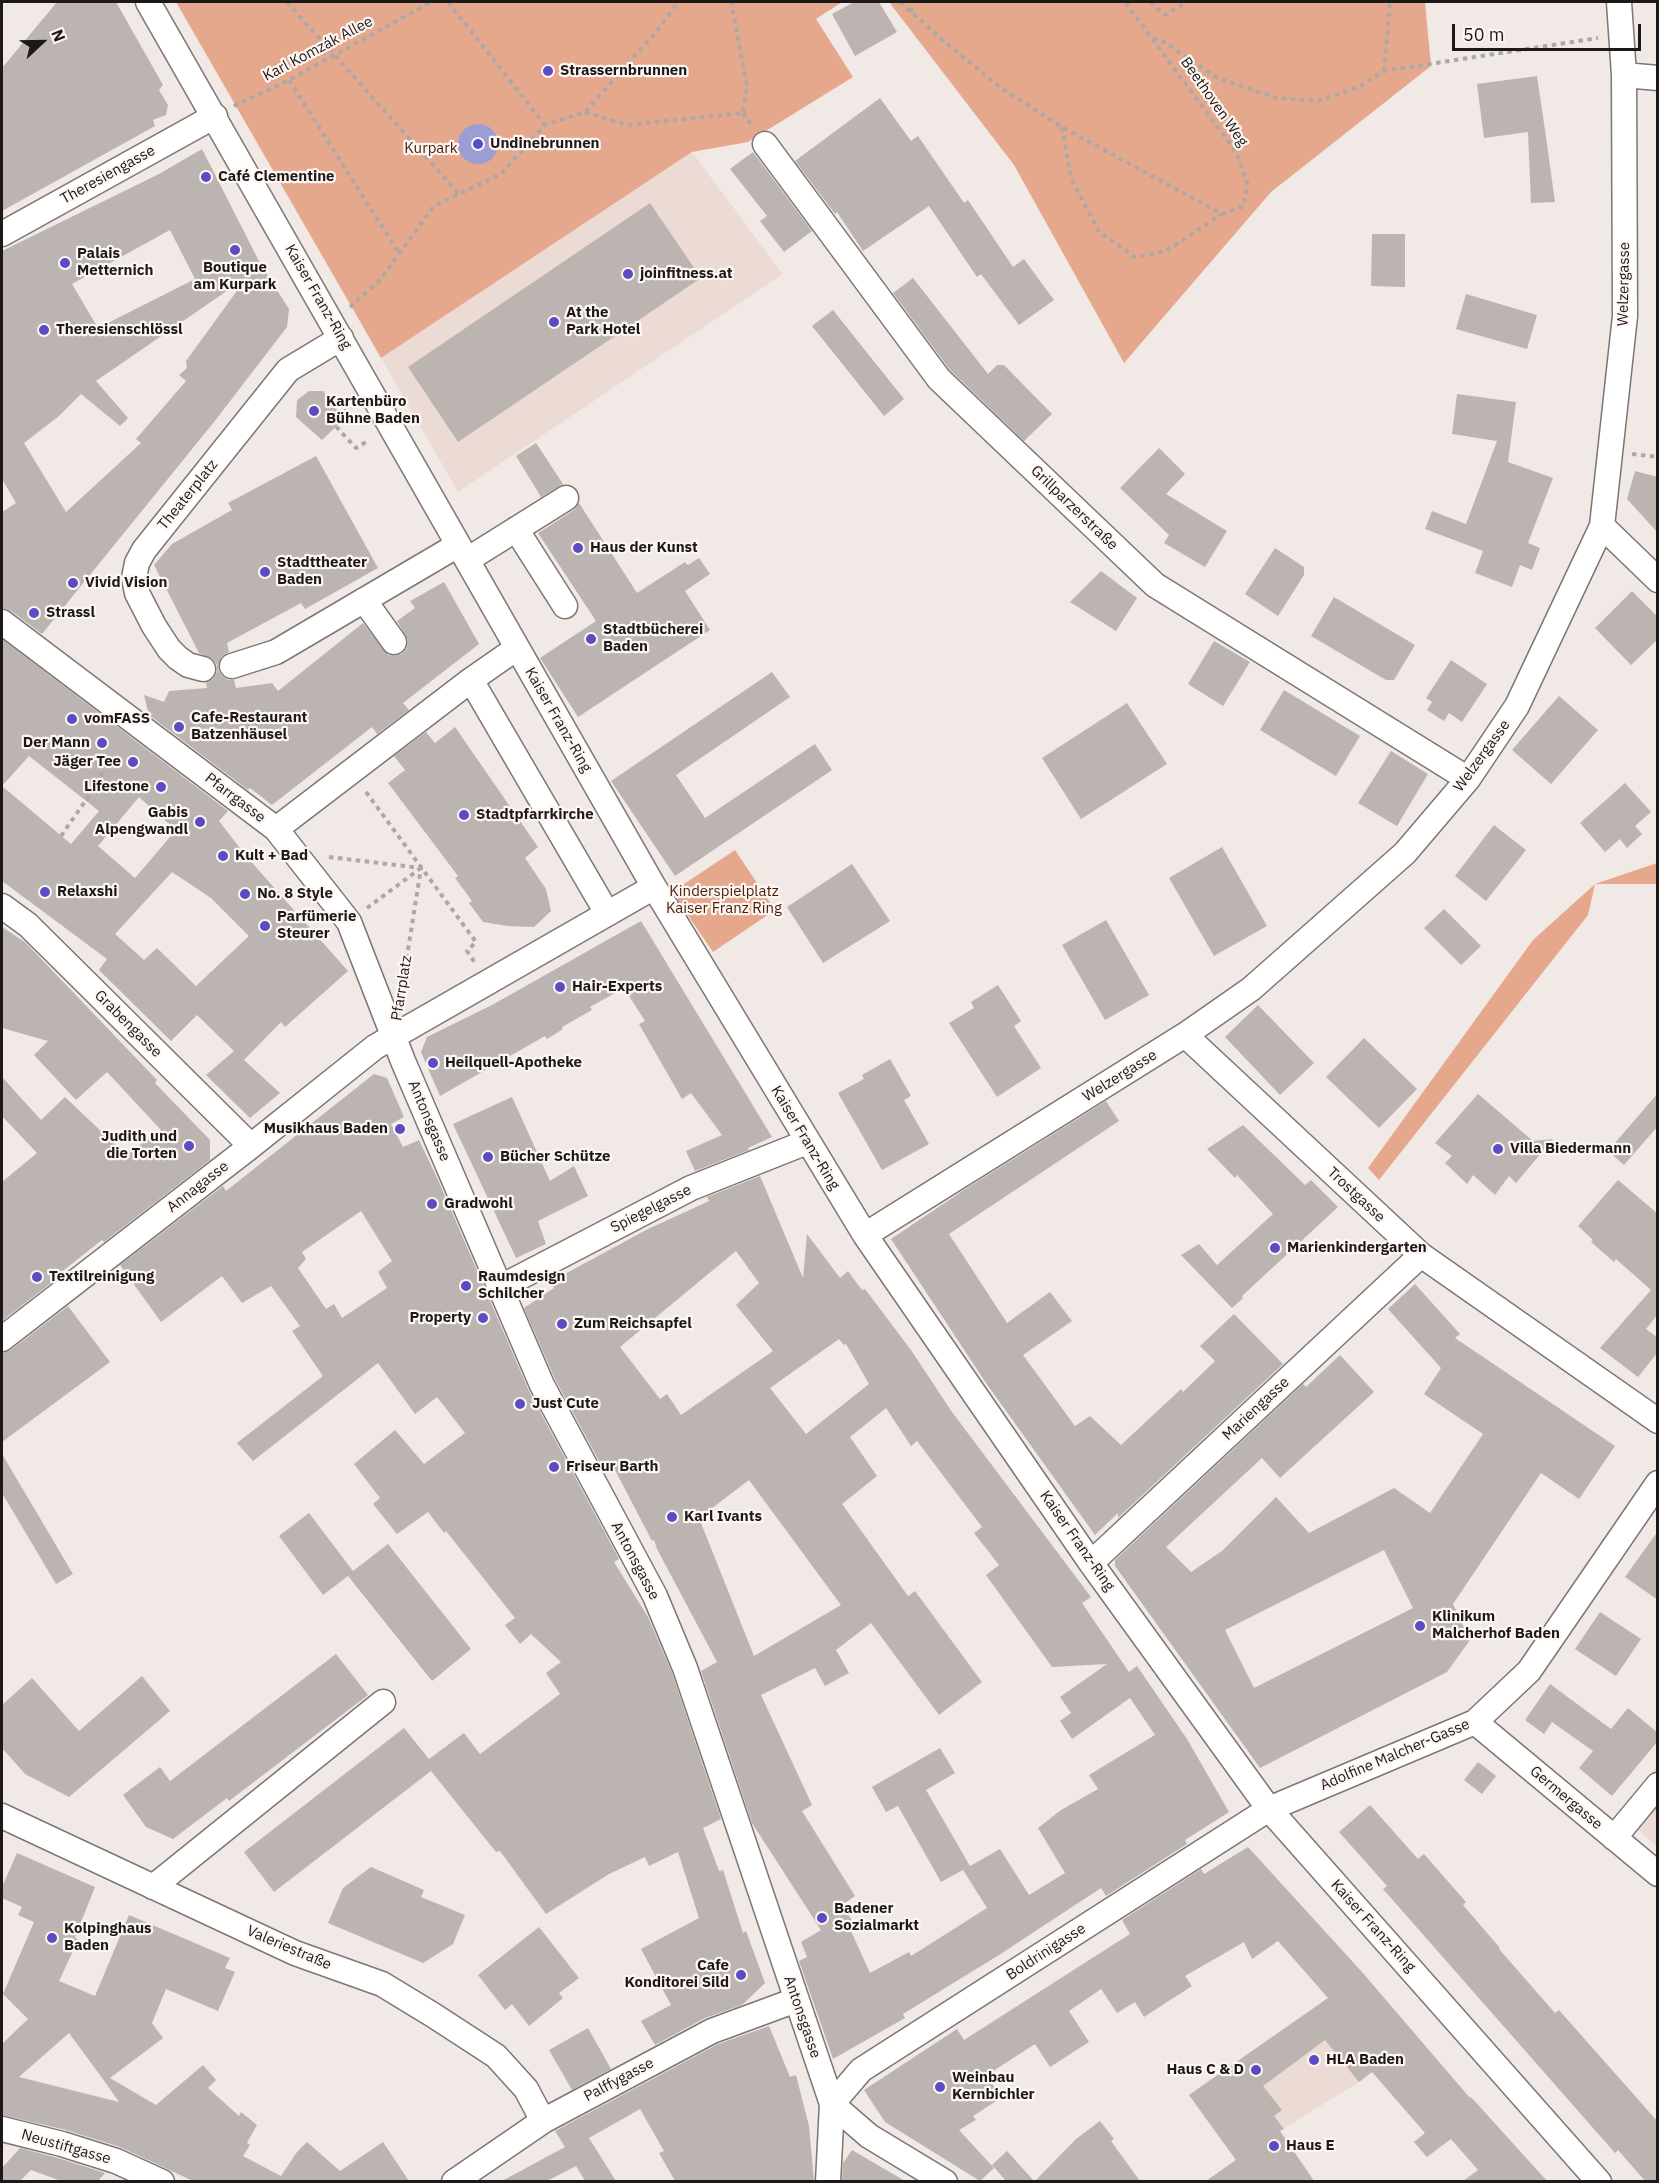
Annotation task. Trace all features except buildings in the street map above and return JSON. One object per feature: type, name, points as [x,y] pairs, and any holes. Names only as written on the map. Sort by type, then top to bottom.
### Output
[{"type":"street","name":"Kaiser Franz-Ring","points":[[148,2],[654,887],[865,1235],[1091,1563],[1269,1809],[1599,2181]]},
{"type":"street","name":"Welzergasse","points":[[865,1235],[1185,1035],[1251,989],[1405,853],[1468,779],[1517,706],[1602,526],[1625,316],[1624,75],[1619,2]]},
{"type":"street","points":[[1624,75],[1658,78]]},
{"type":"street","name":"Theresiengasse","points":[[2,234],[215,116]]},
{"type":"street","name":"Grillparzerstraße","points":[[765,144],[939,379],[1155,585],[1468,779]]},
{"type":"street","name":"Theaterplatz","points":[[203,669],[195,668],[178,657],[169,649],[154,626],[137,593],[134,578],[137,564],[144,550],[288,370],[341,338]]},
{"type":"street","points":[[232,666],[276,652],[364,600],[462,552],[516,529],[566,498]]},
{"type":"street","points":[[1602,526],[1658,580]]},
{"type":"street","points":[[516,529],[565,606]]},
{"type":"street","points":[[364,600],[394,642]]},
{"type":"street","name":"Pfarrgasse","points":[[2,622],[276,829],[349,922],[394,1036]]},
{"type":"street","points":[[276,829],[471,680],[517,648]]},
{"type":"street","points":[[471,680],[607,914]]},
{"type":"street","name":"Pfarrplatz","points":[[394,1036],[654,887]]},
{"type":"street","name":"Grabengasse","points":[[2,906],[28,925],[251,1146]]},
{"type":"street","name":"Trostgasse","points":[[1185,1035],[1420,1255],[1658,1421]]},
{"type":"street","name":"Annagasse","points":[[2,1339],[375,1047],[394,1036]]},
{"type":"street","name":"Antonsgasse","points":[[394,1036],[542,1385],[655,1596],[681,1658],[832,2104]]},
{"type":"street","name":"Spiegelgasse","points":[[501,1287],[690,1188],[807,1142]]},
{"type":"street","name":"Mariengasse","points":[[1091,1563],[1420,1255]]},
{"type":"street","name":"Adolfine Malcher-Gasse","points":[[1269,1809],[1475,1722],[1529,1671],[1658,1483]]},
{"type":"street","points":[[153,1887],[383,1702]]},
{"type":"street","name":"Germergasse","points":[[1475,1722],[1658,1874]]},
{"type":"street","points":[[1614,1838],[1658,1785]]},
{"type":"street","name":"Boldrinigasse","points":[[832,2104],[861,2070],[1269,1809]]},
{"type":"street","name":"Valeriestraße","points":[[2,1816],[295,1953],[382,1984],[496,2056],[526,2089],[543,2121]]},
{"type":"street","name":"Palffygasse","points":[[454,2181],[543,2121],[712,2031],[796,2000]]},
{"type":"street","points":[[828,2181],[832,2104]]},
{"type":"street","points":[[832,2104],[869,2136],[945,2181]]},
{"type":"street","name":"Neustiftgasse","points":[[2,2129],[116,2161],[162,2181]]},
{"type":"path","points":[[287,2],[459,194]]},
{"type":"path","name":"Karl Komzák Allee","points":[[215,116],[289,80],[430,2]]},
{"type":"path","points":[[448,2],[545,125]]},
{"type":"path","points":[[348,310],[380,280],[434,206],[501,174],[545,125],[585,112],[656,32],[678,2]]},
{"type":"path","points":[[585,112],[627,125],[743,112],[747,85],[731,2]]},
{"type":"path","points":[[900,2],[1001,88],[1062,127],[1222,214],[1166,251],[1135,257],[1099,232],[1071,178],[1062,127]]},
{"type":"path","points":[[911,13],[914,2]]},
{"type":"path","points":[[1150,2],[1165,15],[1187,2]]},
{"type":"path","points":[[1390,2],[1384,71],[1600,38]]},
{"type":"path","points":[[1128,3],[1152,38]]},
{"type":"path","name":"Beethoven Weg","points":[[1152,38],[1163,41],[1217,78],[1278,98],[1318,101],[1359,87],[1384,71]]},
{"type":"path","name":"Beethoven Weg","points":[[1152,38],[1236,152],[1247,182],[1244,206],[1222,214]]},
{"type":"path","points":[[289,80],[399,253]]},
{"type":"path","points":[[343,413],[350,407]]},
{"type":"path","points":[[330,420],[356,448],[369,440]]},
{"type":"path","points":[[1641,456],[1658,457]]},
{"type":"path","points":[[61,836],[100,780],[103,768]]},
{"type":"path","points":[[351,772],[476,942],[467,951],[488,981]]},
{"type":"path","points":[[323,856],[421,868]]},
{"type":"path","points":[[349,922],[421,868]]},
{"type":"path","name":"Pfarrplatz","points":[[401,991],[421,868]]},
{"type":"shaded area","points":[[692,152],[783,274],[458,492],[381,358]]},
{"type":"shaded area","points":[[1657,1766],[1657,1846],[1618,1813]]},
{"type":"shaded area","name":"HLA Baden","points":[[1328,1998],[1418,2038],[1359,2082],[1280,2131],[1314,2181],[1206,2181],[1236,2160],[1189,2095]]},
{"type":"green space","name":"Kurpark","points":[[176,2],[842,2],[816,19],[853,77],[748,142],[692,152],[381,358]]},
{"type":"green space","points":[[889,2],[1425,2],[1431,66],[1271,192],[1124,363],[1014,165]]},
{"type":"green space","name":"Kinderspielplatz Kaiser Franz Ring","points":[[735,850],[775,910],[713,952],[672,892]]},
{"type":"green space","points":[[1657,863],[1657,884],[1595,884]]},
{"type":"green space","points":[[1595,884],[1588,915],[1379,1180],[1368,1168],[1533,940]]},
{"type":"water","name":"Undinebrunnen","points":[[478,124],[492,130],[498,144],[492,158],[478,164],[464,158],[458,144],[464,130]]},
{"type":"place","name":"Strassernbrunnen","points":[[548,71]]},
{"type":"place","name":"Undinebrunnen","points":[[478,144]]},
{"type":"place","name":"Café Clementine","points":[[206,177]]},
{"type":"place","name":"Boutique am Kurpark","points":[[235,250]]},
{"type":"place","name":"Palais Metternich","points":[[65,263]]},
{"type":"place","name":"joinfitness.at","points":[[628,274]]},
{"type":"place","name":"At the Park Hotel","points":[[554,322]]},
{"type":"place","name":"Theresienschlössl","points":[[44,330]]},
{"type":"place","name":"Kartenbüro Bühne Baden","points":[[314,411]]},
{"type":"place","name":"Haus der Kunst","points":[[578,548]]},
{"type":"place","name":"Stadttheater Baden","points":[[265,572]]},
{"type":"place","name":"Vivid Vision","points":[[73,583]]},
{"type":"place","name":"Strassl","points":[[34,613]]},
{"type":"place","name":"Stadtbücherei Baden","points":[[591,639]]},
{"type":"place","name":"vomFASS","points":[[72,719]]},
{"type":"place","name":"Cafe-Restaurant Batzenhäusel","points":[[179,727]]},
{"type":"place","name":"Der Mann","points":[[102,743]]},
{"type":"place","name":"Jäger Tee","points":[[133,762]]},
{"type":"place","name":"Lifestone","points":[[161,787]]},
{"type":"place","name":"Stadtpfarrkirche","points":[[464,815]]},
{"type":"place","name":"Gabis Alpengwandl","points":[[200,822]]},
{"type":"place","name":"Kult + Bad","points":[[223,856]]},
{"type":"place","name":"Relaxshi","points":[[45,892]]},
{"type":"place","name":"No. 8 Style","points":[[245,894]]},
{"type":"place","name":"Parfümerie Steurer","points":[[265,926]]},
{"type":"place","name":"Hair-Experts","points":[[560,987]]},
{"type":"place","name":"Heilquell-Apotheke","points":[[433,1063]]},
{"type":"place","name":"Musikhaus Baden","points":[[400,1129]]},
{"type":"place","name":"Judith und die Torten","points":[[189,1146]]},
{"type":"place","name":"Villa Biedermann","points":[[1498,1149]]},
{"type":"place","name":"Bücher Schütze","points":[[488,1157]]},
{"type":"place","name":"Gradwohl","points":[[432,1204]]},
{"type":"place","name":"Marienkindergarten","points":[[1275,1248]]},
{"type":"place","name":"Textilreinigung","points":[[37,1277]]},
{"type":"place","name":"Raumdesign Schilcher","points":[[466,1286]]},
{"type":"place","name":"Property","points":[[483,1318]]},
{"type":"place","name":"Zum Reichsapfel","points":[[562,1324]]},
{"type":"place","name":"Just Cute","points":[[520,1404]]},
{"type":"place","name":"Friseur Barth","points":[[554,1467]]},
{"type":"place","name":"Karl Ivants","points":[[672,1517]]},
{"type":"place","name":"Klinikum Malcherhof Baden","points":[[1420,1626]]},
{"type":"place","name":"Badener Sozialmarkt","points":[[822,1918]]},
{"type":"place","name":"Kolpinghaus Baden","points":[[52,1938]]},
{"type":"place","name":"Cafe Konditorei Sild","points":[[741,1975]]},
{"type":"place","name":"HLA Baden","points":[[1314,2060]]},
{"type":"place","name":"Haus C & D","points":[[1256,2070]]},
{"type":"place","name":"Weinbau Kernbichler","points":[[940,2087]]},
{"type":"place","name":"Haus E","points":[[1274,2146]]}]
